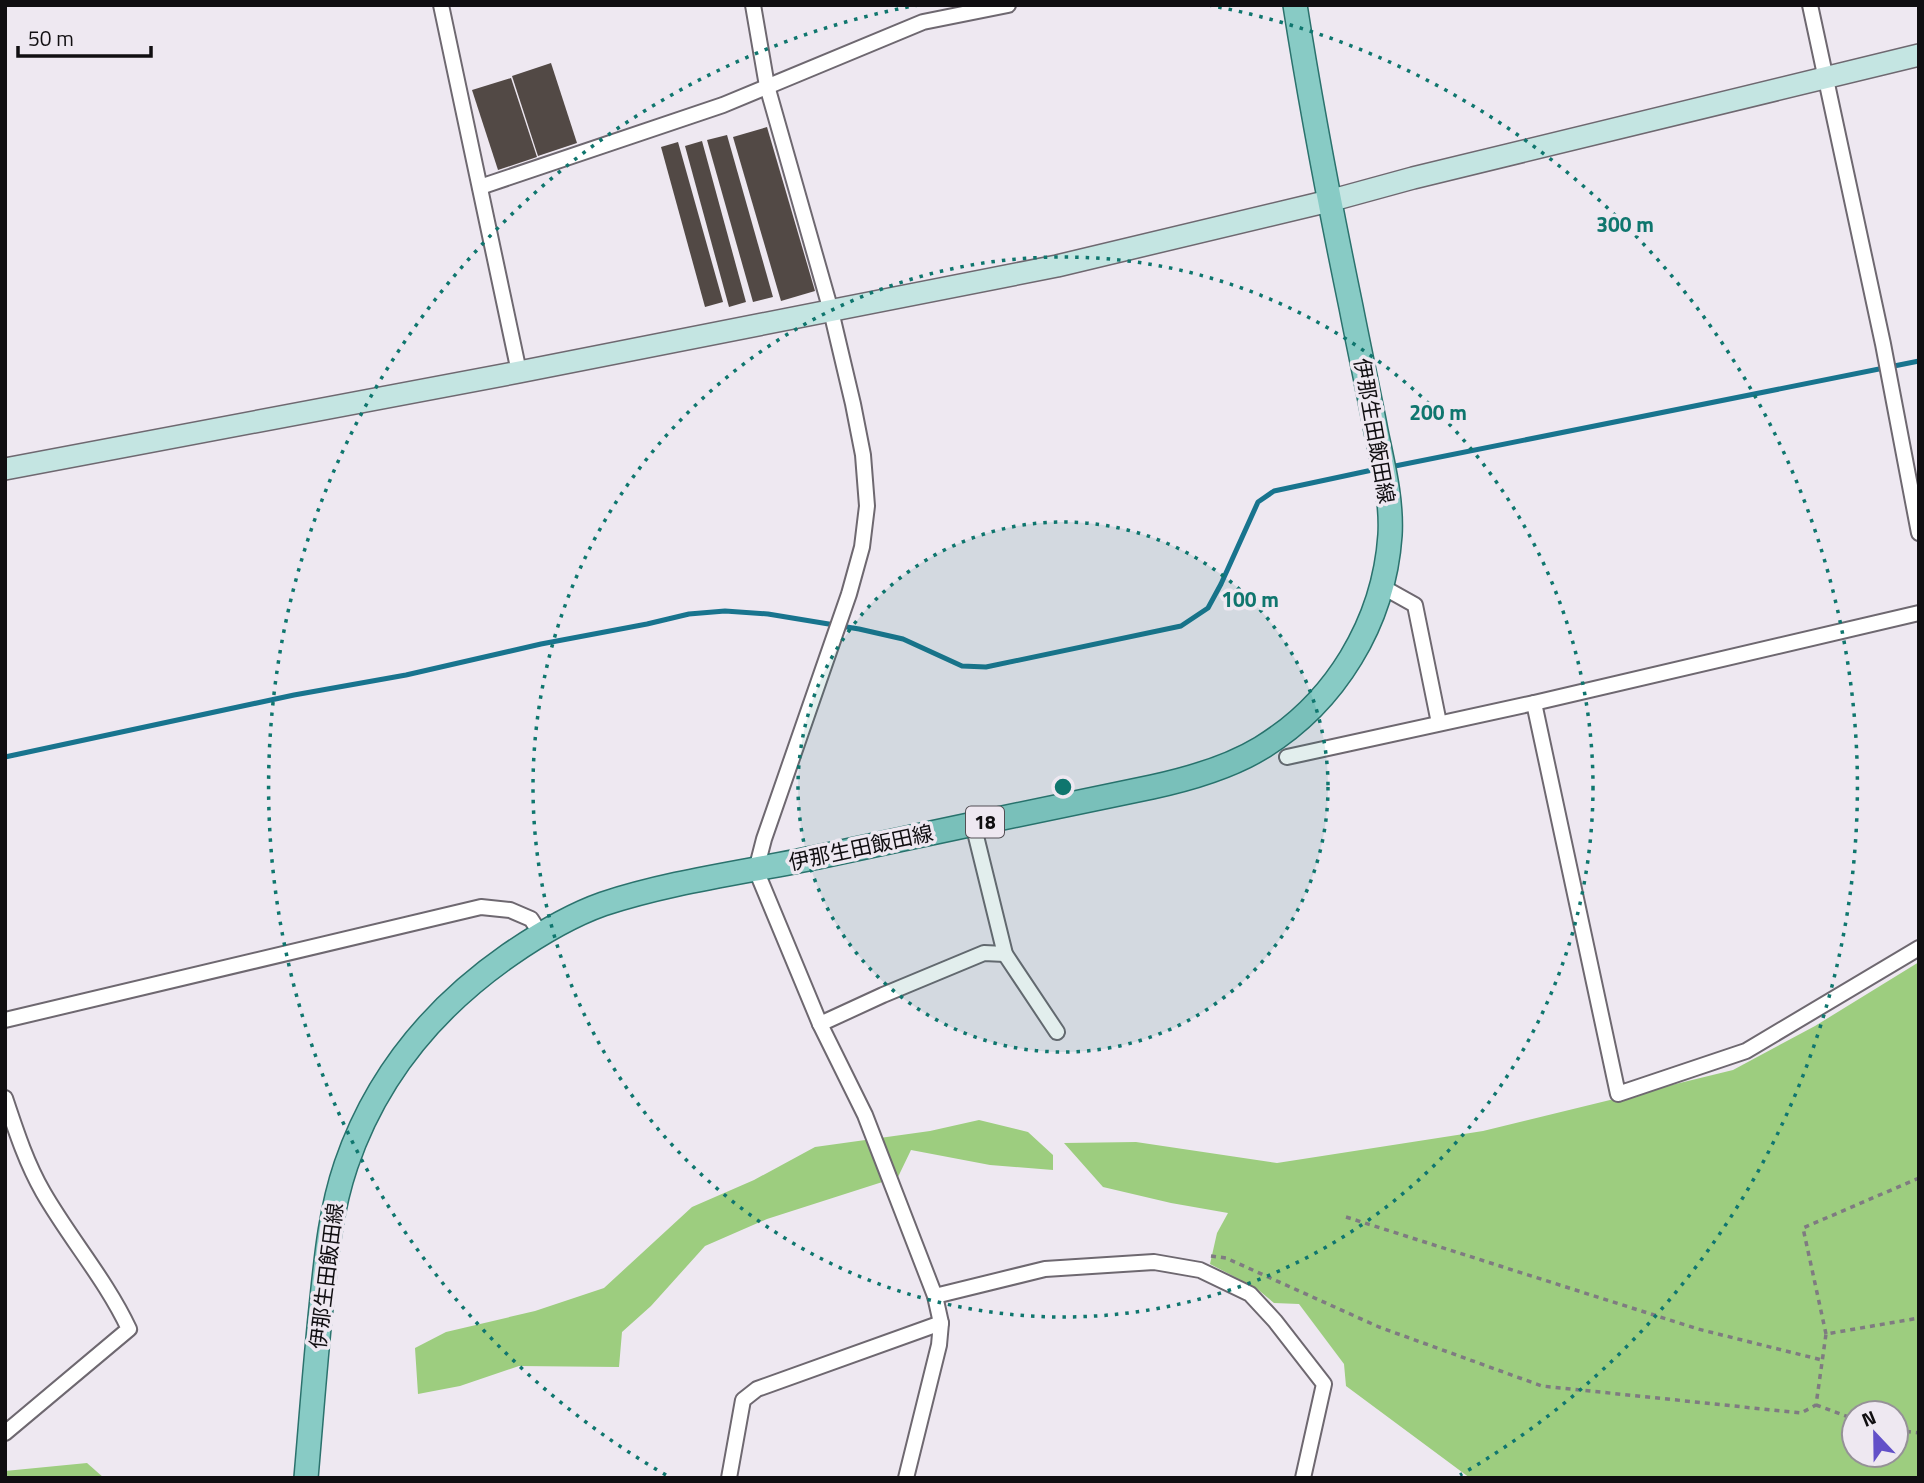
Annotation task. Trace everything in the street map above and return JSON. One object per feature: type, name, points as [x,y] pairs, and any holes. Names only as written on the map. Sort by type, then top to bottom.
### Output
[{"type":"main road","name":"伊那生田飯田線","points":[[306,1478],[328,1236],[346,1164],[362,1126],[398,1062],[444,1006],[477,977],[540,933],[601,905],[689,882],[1184,780],[1260,749],[1311,710],[1331,688],[1360,643],[1381,586],[1390,535],[1387,486],[1329,201],[1295,5]]},
{"type":"street","points":[[441,5],[519,372]]},
{"type":"street","points":[[753,5],[767,86],[831,311],[863,455],[867,506],[862,547],[849,594],[764,839],[756,870],[820,1024],[864,1115],[935,1296],[941,1323],[939,1345],[906,1478]]},
{"type":"street","points":[[480,187],[723,105],[923,22],[1008,5]]},
{"type":"street","points":[[1810,5],[1883,344],[1919,533]]},
{"type":"street","points":[[5,469],[519,372],[1057,266],[1919,55]]},
{"type":"street","points":[[1381,586],[1415,605],[1439,723]]},
{"type":"street","points":[[1287,757],[1534,704],[1919,613]]},
{"type":"street","points":[[1534,704],[1618,1094],[1746,1051],[1919,948]]},
{"type":"street","points":[[973,824],[1005,954],[1057,1032]]},
{"type":"street","points":[[5,1020],[481,907],[510,910],[531,919],[540,933]]},
{"type":"street","points":[[820,1024],[984,953],[1005,954]]},
{"type":"street","points":[[5,1098],[25,1158],[45,1195],[114,1297],[129,1329],[5,1433]]},
{"type":"street","points":[[935,1296],[1045,1269],[1154,1262],[1200,1270],[1250,1294],[1275,1321],[1324,1384],[1303,1478]]},
{"type":"street","points":[[729,1478],[743,1400],[757,1389],[941,1323]]},
{"type":"path","points":[[1816,1405],[1826,1334],[1803,1228],[1919,1178]]},
{"type":"path","points":[[1346,1217],[1698,1329],[1822,1360]]},
{"type":"path","points":[[1204,1256],[1226,1258],[1379,1327],[1542,1386],[1801,1413],[1816,1405],[1840,1414]]},
{"type":"path","points":[[1826,1334],[1919,1318]]},
{"type":"green space","points":[[1919,962],[1919,1478],[1470,1478],[1346,1386],[1344,1364],[1299,1304],[1274,1303],[1256,1288],[1210,1264],[1217,1233],[1228,1213],[1103,1187],[1064,1143],[1136,1142],[1277,1163],[1483,1131],[1733,1070],[1815,1026]]},
{"type":"green space","points":[[979,1120],[1028,1132],[1053,1155],[1053,1170],[990,1165],[911,1150],[898,1177],[767,1219],[705,1246],[651,1306],[622,1332],[619,1367],[519,1366],[460,1386],[418,1394],[415,1348],[446,1332],[535,1311],[604,1288],[692,1207],[754,1180],[815,1147],[930,1131]]},
{"type":"green space","points":[[87,1463],[104,1478],[5,1478],[5,1471]]},
{"type":"building","points":[[551,63],[577,143],[538,156],[512,76]]},
{"type":"building","points":[[511,78],[537,157],[498,170],[472,90]]},
{"type":"building","points":[[767,127],[815,291],[781,301],[733,137]]},
{"type":"building","points":[[727,135],[773,297],[753,302],[707,140]]},
{"type":"building","points":[[702,141],[746,302],[729,307],[685,146]]},
{"type":"building","points":[[678,142],[723,302],[705,307],[661,147]]},
{"type":"waterway","points":[[1390,467],[1919,361]]},
{"type":"waterway","points":[[5,757],[689,614],[725,611],[768,614],[859,629],[903,639],[962,666],[986,667],[1181,626],[1208,608],[1258,502],[1274,491],[1377,469]]}]
